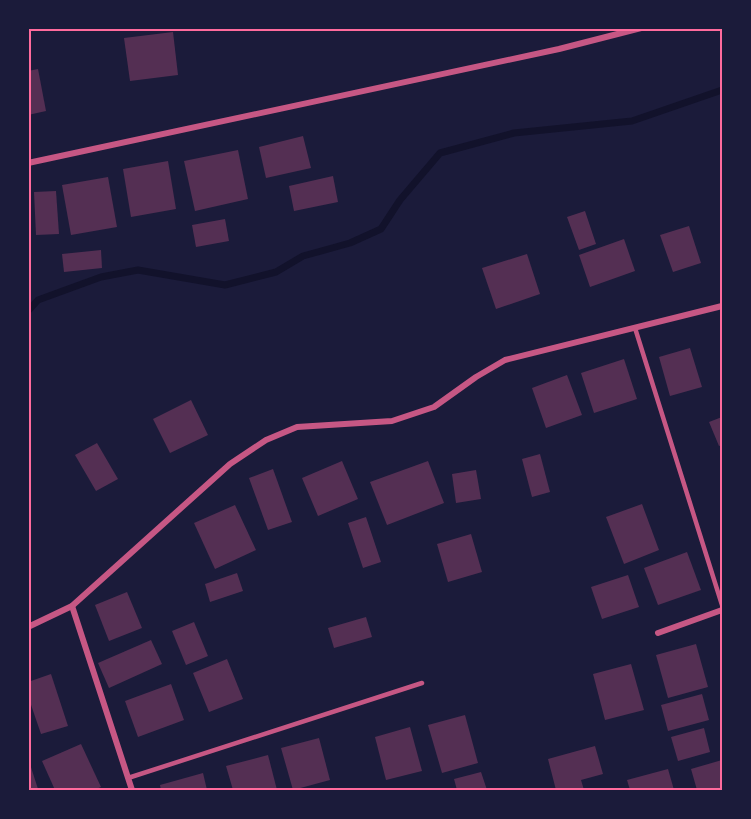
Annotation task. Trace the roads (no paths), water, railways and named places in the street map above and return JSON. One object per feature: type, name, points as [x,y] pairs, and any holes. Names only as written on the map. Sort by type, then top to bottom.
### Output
[{"type":"street","points":[[28,163],[559,49],[641,28]]},
{"type":"street","points":[[28,627],[72,606],[230,464],[266,440],[297,427],[392,422],[434,407],[476,377],[506,360],[723,306]]},
{"type":"street","points":[[72,606],[132,790]]},
{"type":"street","points":[[658,633],[723,610]]},
{"type":"lane","points":[[635,328],[723,605]]},
{"type":"lane","points":[[128,778],[423,683]]},
{"type":"waterway","points":[[28,311],[38,300],[101,277],[138,270],[225,285],[276,272],[303,256],[350,243],[381,229],[400,200],[440,153],[514,133],[632,121],[722,90]]}]
